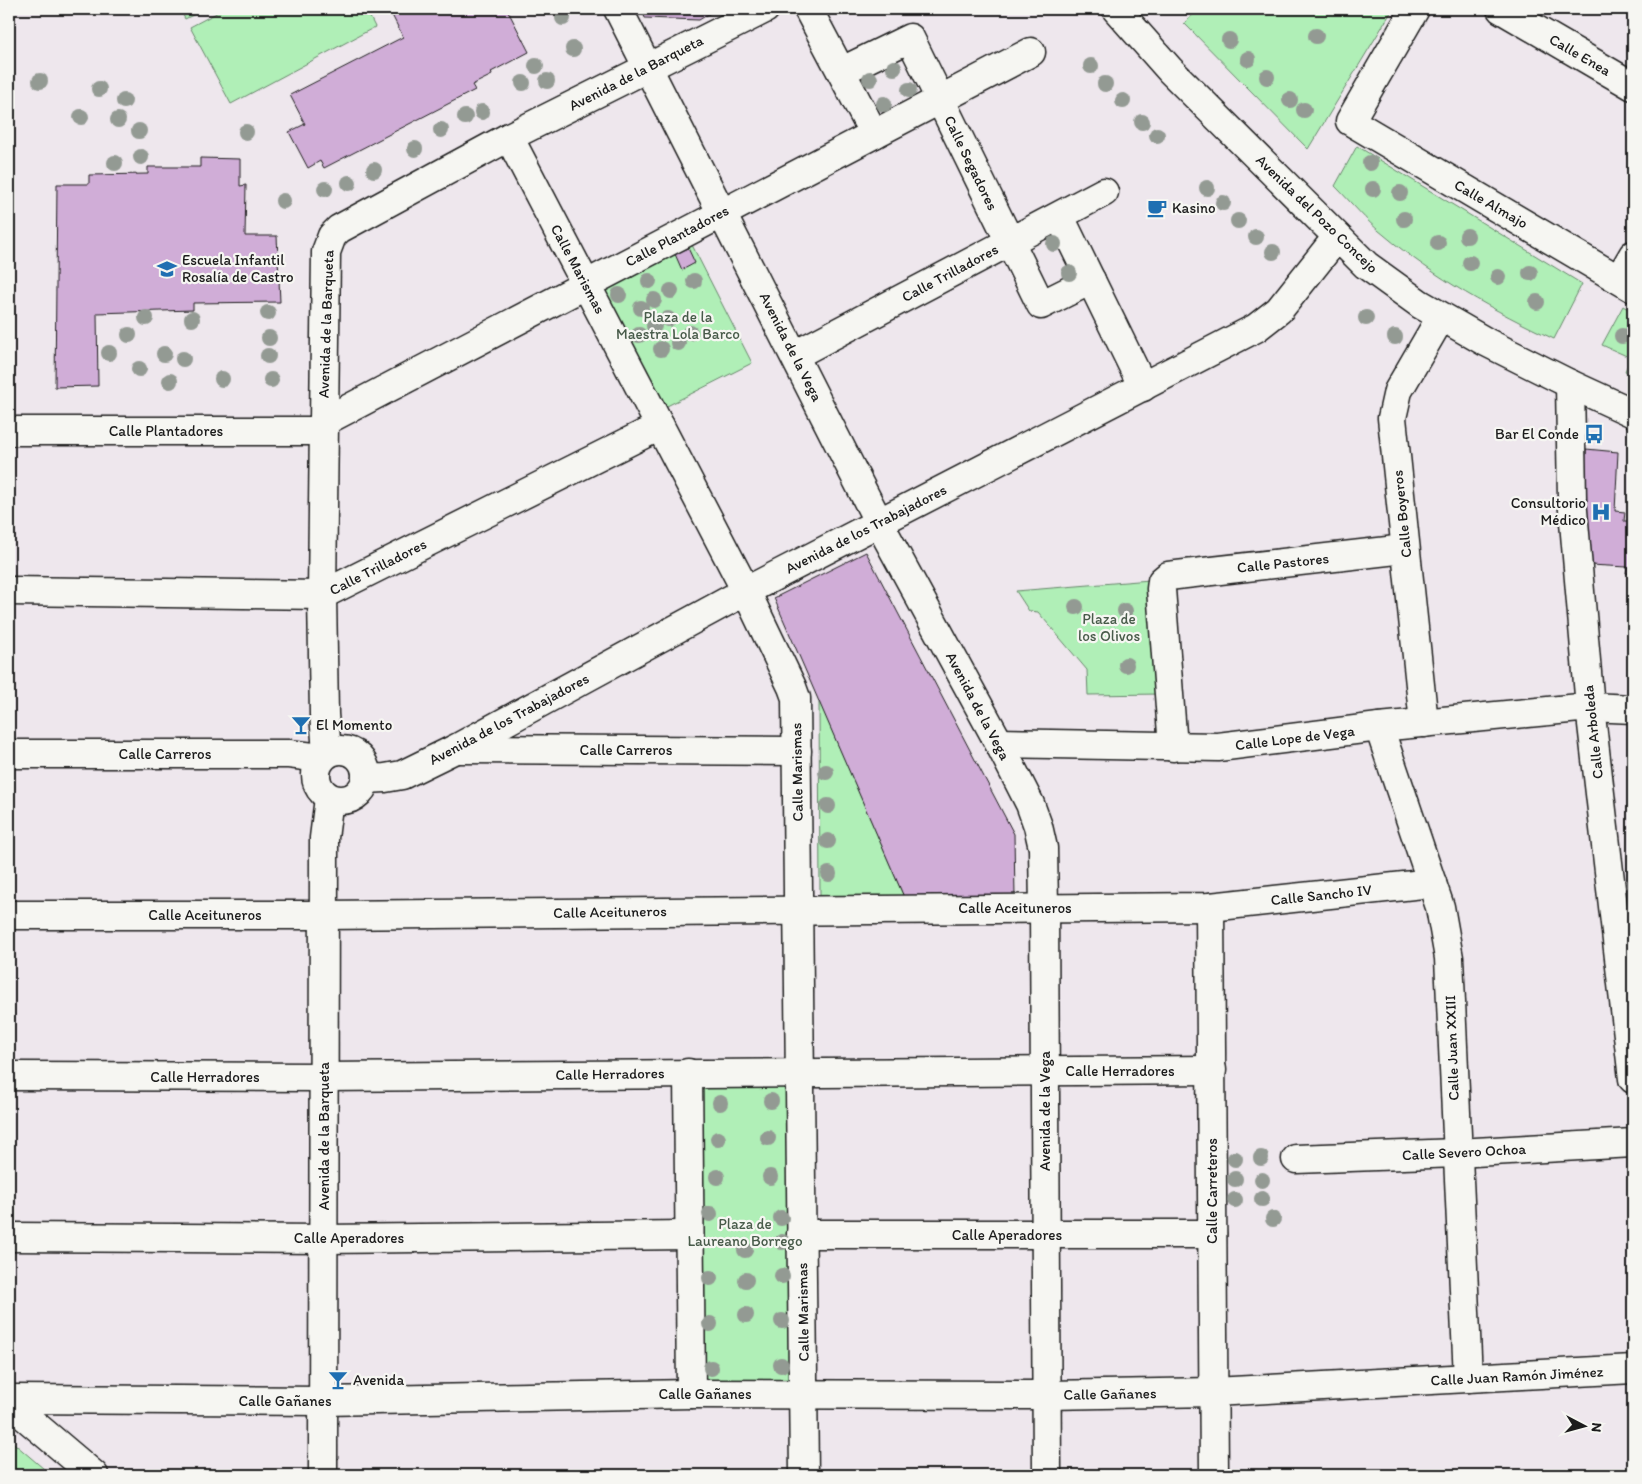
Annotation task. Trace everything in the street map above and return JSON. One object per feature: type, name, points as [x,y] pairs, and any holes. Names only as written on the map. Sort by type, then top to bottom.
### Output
[{"type":"street","name":"Avenida de la Vega","points":[[618,9],[723,212],[879,523],[999,743],[1030,804],[1038,826],[1043,848],[1044,908],[1047,1475]]},
{"type":"street","name":"Avenida de la Barqueta","points":[[324,756],[322,595],[323,427],[326,252],[332,236],[339,229],[509,137],[765,9]]},
{"type":"street","points":[[808,9],[874,134]]},
{"type":"street","name":"Avenida del Pozo Concejo","points":[[1116,9],[1170,70],[1366,265],[1441,317],[1486,342],[1633,413]]},
{"type":"street","name":"Calle Almajo","points":[[1415,9],[1350,121],[1626,284]]},
{"type":"street","name":"Calle Enea","points":[[1501,9],[1633,86]]},
{"type":"street","name":"Calle Segadores","points":[[842,71],[910,38],[1041,305],[1091,280]]},
{"type":"street","name":"Calle Plantadores","points":[[9,431],[323,427],[586,284],[1031,52]]},
{"type":"street","name":"Calle Marismas","points":[[509,137],[746,591],[792,687],[797,708],[804,1475]]},
{"type":"street","name":"Calle Trilladores","points":[[795,355],[1104,192]]},
{"type":"street","points":[[1060,216],[1143,387]]},
{"type":"street","name":"Avenida de los Trabajadores","points":[[366,779],[402,775],[455,749],[746,591],[1242,336],[1268,320],[1288,300],[1337,237]]},
{"type":"street","points":[[1626,284],[1633,255]]},
{"type":"street","name":"Calle Boyeros","points":[[1424,724],[1405,549],[1393,411],[1398,391],[1441,317]]},
{"type":"street","name":"Calle Arboleda","points":[[1570,384],[1572,492],[1590,707],[1633,1079]]},
{"type":"street","name":"Calle Trilladores","points":[[9,591],[322,595],[660,426]]},
{"type":"street","name":"Calle Pastores","points":[[1173,747],[1161,589],[1162,581],[1168,576],[1405,549]]},
{"type":"street","name":"Calle Lope de Vega","points":[[999,743],[1218,747],[1379,728],[1590,707],[1633,709]]},
{"type":"street","name":"Calle Juan XXIII","points":[[1379,728],[1440,907],[1449,958],[1468,1378]]},
{"type":"street","name":"Calle Carreros","points":[[455,749],[797,751]]},
{"type":"street","points":[[335,750],[343,750],[358,756],[363,762],[366,770],[366,779],[358,794],[342,801],[329,798],[320,790],[315,774],[317,765],[324,756],[335,750]]},
{"type":"street","name":"Calle Carreros","points":[[9,754],[289,754],[324,756]]},
{"type":"street","name":"Avenida de la Barqueta","points":[[323,1475],[324,838],[329,798]]},
{"type":"street","name":"Calle Sancho IV","points":[[1210,907],[1432,884]]},
{"type":"street","name":"Calle Aceituneros","points":[[9,915],[324,915],[1210,907]]},
{"type":"street","name":"Calle Carreteros","points":[[1210,907],[1214,1475]]},
{"type":"street","name":"Calle Herradores","points":[[9,1076],[324,1077],[1212,1070]]},
{"type":"street","points":[[688,1073],[688,1235],[691,1394]]},
{"type":"street","name":"Calle Severo Ochoa","points":[[1296,1159],[1457,1153],[1633,1143]]},
{"type":"street","name":"Calle Aperadores","points":[[802,1234],[1212,1234]]},
{"type":"street","name":"Calle Aperadores","points":[[9,1237],[324,1238],[688,1235]]},
{"type":"street","name":"Calle Juan Ramón Jiménez","points":[[1402,1382],[1633,1369]]},
{"type":"street","name":"Calle Gañanes","points":[[9,1401],[324,1401],[691,1394],[1048,1395],[1214,1392],[1402,1382]]},
{"type":"street","points":[[9,1401],[94,1475]]},
{"type":"green space","points":[[180,9],[205,9],[185,19]]},
{"type":"green space","points":[[224,9],[366,9],[375,27],[231,104],[190,27]]},
{"type":"green space","points":[[1199,9],[1393,9],[1308,149],[1184,23]]},
{"type":"green space","points":[[1357,146],[1582,284],[1554,339],[1466,293],[1403,251],[1377,230],[1335,186]]},
{"type":"green space","name":"Plaza de la Maestra Lola Barco","points":[[691,243],[752,363],[665,407],[604,288]]},
{"type":"green space","points":[[1623,306],[1633,312],[1633,375],[1625,371],[1631,358],[1602,345]]},
{"type":"green space","name":"Plaza de los Olivos","points":[[1150,580],[1160,694],[1088,695],[1087,670],[1038,612],[1029,611],[1016,591]]},
{"type":"green space","points":[[819,700],[904,897],[820,897]]},
{"type":"green space","name":"Plaza de Laureano Borrego","points":[[790,1083],[793,1382],[699,1383],[697,1084]]},
{"type":"green space","points":[[9,1439],[51,1475],[9,1475]]},
{"type":"building","points":[[389,9],[507,9],[529,52],[491,72],[492,75],[472,85],[475,90],[324,168],[320,161],[308,168],[289,132],[305,124],[290,95],[403,37]]},
{"type":"building","points":[[642,9],[713,9],[712,12],[699,20],[645,18]]},
{"type":"building","points":[[200,158],[240,159],[240,186],[246,185],[245,236],[277,236],[280,302],[193,303],[193,310],[97,313],[98,386],[55,387],[57,184],[89,184],[89,175],[148,174],[148,167],[200,167]]},
{"type":"building","points":[[688,248],[695,263],[682,270],[675,254]]},
{"type":"building","name":"Consultorio Médico","points":[[1586,449],[1618,452],[1615,511],[1625,512],[1624,521],[1633,521],[1633,574],[1626,573],[1627,567],[1590,565],[1590,541],[1581,541]]},
{"type":"building","points":[[866,552],[1014,834],[1015,899],[904,897],[774,598]]},
{"type":"place","name":"Kasino","points":[[1157,208]]},
{"type":"place","name":"Escuela Infantil Rosalía de Castro","points":[[167,269]]},
{"type":"place","name":"Bar El Conde","points":[[1594,434]]},
{"type":"place","name":"Consultorio Médico","points":[[1601,512]]},
{"type":"place","name":"El Momento","points":[[301,725]]},
{"type":"place","name":"Avenida","points":[[338,1380]]}]
